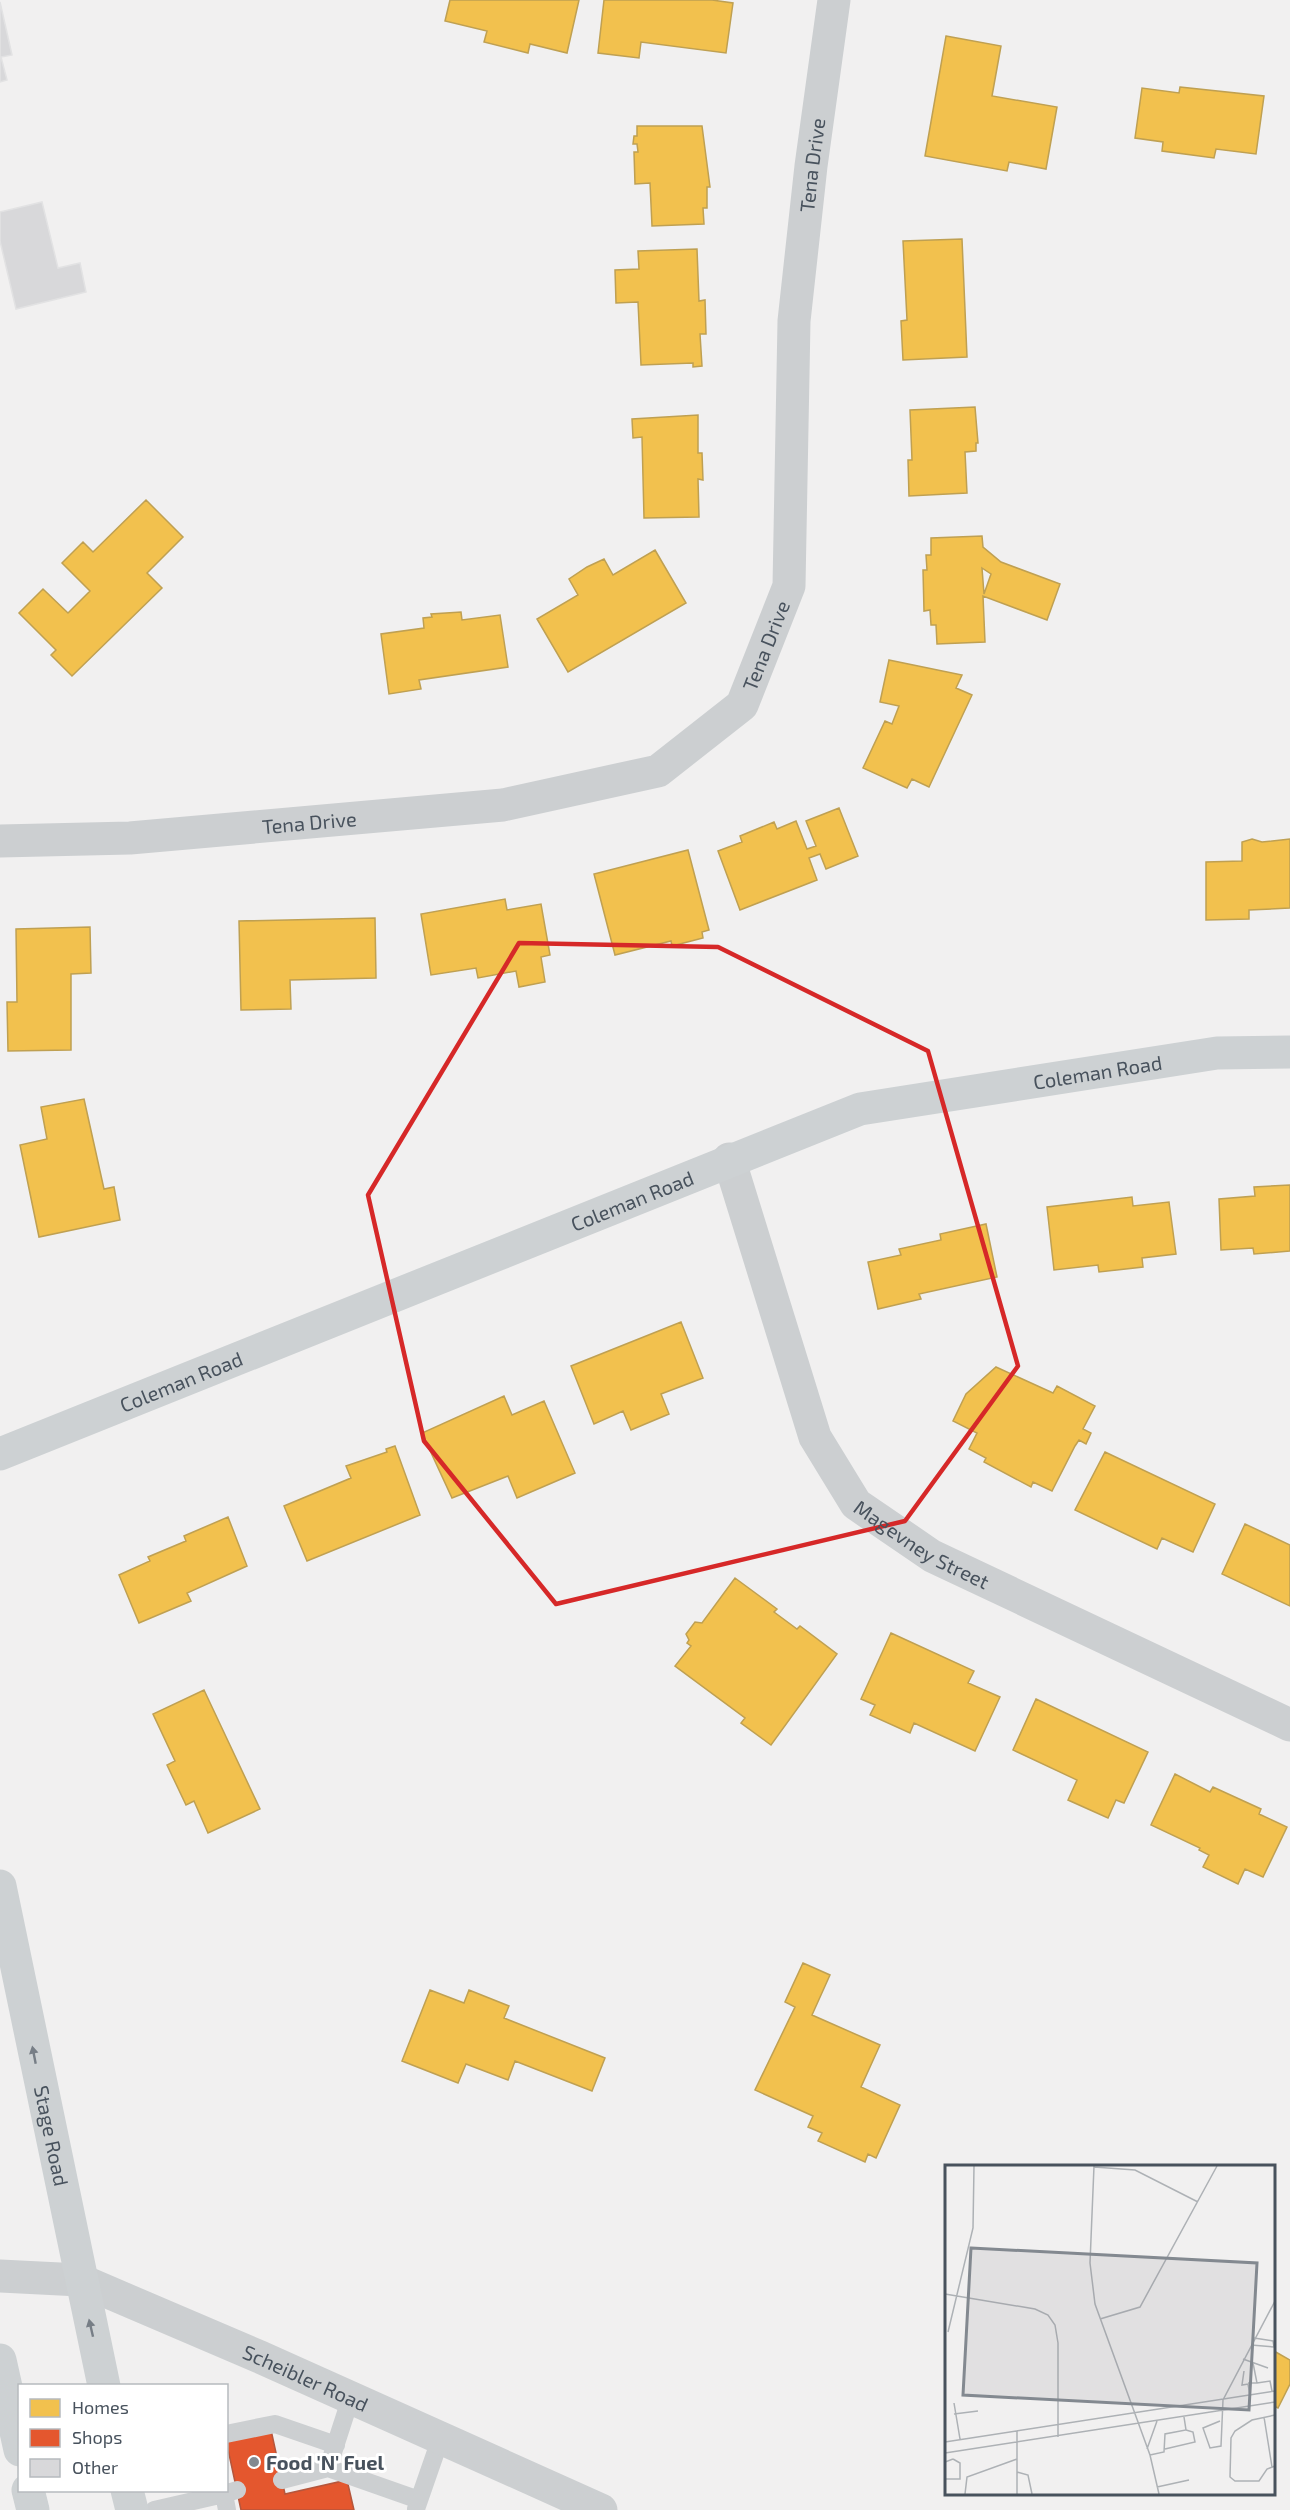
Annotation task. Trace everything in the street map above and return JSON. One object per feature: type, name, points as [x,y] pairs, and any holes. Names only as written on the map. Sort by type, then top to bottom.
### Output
[{"type":"main road","name":"Coleman Road","points":[[0,1454],[729,1159],[860,1109],[1217,1053],[1290,1052]]},
{"type":"main road","name":"Stage Road","points":[[0,1886],[80,2280],[104,2384]]},
{"type":"main road","points":[[0,2360],[18,2441]]},
{"type":"main road","points":[[28,2492],[33,2510]]},
{"type":"main road","points":[[128,2492],[132,2510]]},
{"type":"street","name":"Tena Drive","points":[[0,842],[130,838],[502,805],[658,771],[742,705],[789,586],[794,321],[811,165],[834,0]]},
{"type":"street","name":"Magevney Street","points":[[729,1159],[815,1437],[856,1504],[932,1556],[1290,1725]]},
{"type":"street","name":"Scheibler Road","points":[[0,2276],[80,2280],[351,2397],[441,2438],[568,2502],[602,2510]]},
{"type":"lane","points":[[328,2468],[351,2397]]},
{"type":"lane","points":[[228,2434],[275,2424],[336,2445]]},
{"type":"lane","points":[[282,2480],[328,2468],[417,2505],[441,2438]]},
{"type":"lane","points":[[154,2510],[228,2496]]},
{"type":"highlighted area","points":[[519,943],[718,947],[928,1051],[1018,1366],[905,1521],[556,1604],[424,1441],[368,1195]]},
{"type":"building: Homes","points":[[450,0],[579,0],[567,53],[530,44],[528,53],[484,42],[487,31],[445,21]]},
{"type":"building: Homes","points":[[604,0],[712,0],[733,3],[726,53],[641,42],[639,58],[598,53]]},
{"type":"building: Homes","points":[[946,36],[1001,46],[992,96],[1057,107],[1046,169],[1009,162],[1007,171],[925,156]]},
{"type":"building: Homes","points":[[1180,87],[1264,96],[1256,154],[1216,149],[1214,158],[1162,151],[1163,142],[1135,138],[1142,88],[1179,93]]},
{"type":"building: Homes","points":[[637,126],[702,126],[710,187],[707,187],[707,208],[703,208],[704,224],[652,226],[650,183],[635,184],[634,152],[638,152],[637,144],[633,144],[634,136],[637,136]]},
{"type":"building: Homes","points":[[962,239],[967,357],[903,360],[901,321],[907,320],[903,241]]},
{"type":"building: Homes","points":[[697,249],[699,301],[705,300],[706,334],[700,334],[702,366],[693,367],[693,363],[641,365],[638,302],[616,303],[615,270],[639,269],[638,251]]},
{"type":"building: Homes","points":[[975,407],[978,443],[976,443],[976,451],[965,452],[967,493],[909,496],[908,460],[912,460],[910,410]]},
{"type":"building: Homes","points":[[698,415],[698,453],[702,453],[703,480],[698,479],[699,517],[644,518],[642,437],[633,438],[632,419]]},
{"type":"building: Homes","points":[[146,500],[183,537],[147,573],[162,588],[72,676],[51,655],[56,650],[19,613],[43,589],[68,613],[90,591],[62,563],[83,542],[93,552]]},
{"type":"building: Homes","points":[[982,536],[983,547],[1001,562],[1060,584],[1047,620],[983,596],[985,642],[937,644],[936,625],[931,625],[930,610],[924,611],[923,570],[927,570],[926,555],[931,555],[931,538]],"holes":[[[982,568],[991,574],[984,594]]]},
{"type":"building: Homes","points":[[655,550],[686,603],[568,672],[537,619],[578,595],[569,579],[587,567],[604,559],[613,575]]},
{"type":"building: Homes","points":[[461,612],[462,620],[500,615],[508,667],[419,680],[421,689],[389,694],[381,634],[424,628],[423,618],[432,617],[431,614]]},
{"type":"building: Homes","points":[[889,660],[962,675],[956,688],[972,695],[929,787],[912,779],[907,788],[863,768],[885,721],[892,724],[899,706],[880,702]]},
{"type":"building: Homes","points":[[839,808],[858,856],[826,869],[820,854],[809,858],[817,880],[740,910],[718,851],[742,842],[740,836],[774,822],[777,829],[796,821],[807,849],[816,846],[806,821]]},
{"type":"building: Homes","points":[[1252,839],[1262,842],[1290,839],[1290,908],[1249,910],[1249,919],[1206,920],[1206,862],[1242,861],[1242,842]]},
{"type":"building: Homes","points":[[688,850],[709,930],[702,932],[703,938],[672,946],[671,941],[615,955],[594,874]]},
{"type":"building: Homes","points":[[505,899],[507,910],[541,904],[550,955],[541,957],[545,982],[519,987],[516,971],[478,978],[476,968],[431,975],[421,914]]},
{"type":"building: Homes","points":[[375,918],[376,978],[290,980],[291,1009],[241,1010],[239,921]]},
{"type":"building: Homes","points":[[90,927],[91,973],[71,974],[71,1050],[8,1051],[7,1002],[17,1002],[16,929]]},
{"type":"building: Homes","points":[[84,1099],[104,1189],[114,1187],[120,1220],[39,1237],[20,1145],[47,1139],[41,1107]]},
{"type":"building: Homes","points":[[1290,1185],[1290,1251],[1254,1254],[1253,1248],[1221,1250],[1219,1199],[1255,1196],[1254,1187]]},
{"type":"building: Homes","points":[[1132,1197],[1133,1206],[1169,1202],[1176,1254],[1142,1258],[1143,1267],[1099,1272],[1098,1265],[1054,1270],[1047,1207]]},
{"type":"building: Homes","points":[[986,1224],[997,1277],[919,1294],[921,1299],[878,1309],[868,1262],[901,1255],[899,1249],[941,1240],[940,1234]]},
{"type":"building: Homes","points":[[681,1322],[703,1378],[661,1394],[669,1414],[631,1430],[623,1411],[594,1424],[571,1366]]},
{"type":"building: Homes","points":[[996,1367],[1053,1393],[1057,1386],[1095,1406],[1083,1429],[1091,1433],[1086,1444],[1079,1440],[1052,1491],[1033,1482],[1031,1487],[984,1462],[986,1458],[969,1449],[977,1433],[953,1421],[966,1394]]},
{"type":"building: Homes","points":[[504,1396],[512,1415],[544,1401],[575,1473],[517,1498],[508,1476],[452,1498],[422,1433]]},
{"type":"building: Homes","points":[[395,1446],[420,1515],[307,1561],[284,1506],[351,1478],[346,1466],[387,1452],[386,1449]]},
{"type":"building: Homes","points":[[1105,1452],[1215,1504],[1193,1552],[1162,1538],[1157,1549],[1075,1510]]},
{"type":"building: Homes","points":[[228,1517],[247,1566],[187,1593],[191,1601],[139,1623],[119,1575],[150,1561],[148,1557],[186,1541],[184,1536]]},
{"type":"building: Homes","points":[[1245,1524],[1290,1545],[1290,1606],[1222,1574]]},
{"type":"building: Homes","points":[[735,1578],[777,1609],[774,1612],[797,1629],[800,1626],[837,1654],[771,1745],[741,1723],[745,1718],[675,1666],[691,1646],[687,1643],[689,1640],[686,1634],[695,1622],[702,1623]]},
{"type":"building: Homes","points":[[891,1633],[974,1671],[968,1683],[1000,1697],[975,1751],[914,1723],[910,1733],[870,1715],[875,1705],[861,1699]]},
{"type":"building: Homes","points":[[204,1690],[260,1809],[208,1833],[194,1801],[186,1805],[167,1765],[175,1761],[153,1714]]},
{"type":"building: Homes","points":[[1036,1699],[1148,1752],[1124,1803],[1116,1800],[1108,1818],[1068,1800],[1077,1780],[1013,1750]]},
{"type":"building: Homes","points":[[1175,1774],[1210,1792],[1213,1787],[1261,1809],[1259,1814],[1287,1827],[1263,1877],[1245,1869],[1238,1884],[1203,1867],[1209,1855],[1199,1850],[1200,1848],[1151,1825]]},
{"type":"building: Homes","points":[[803,1963],[830,1975],[812,2015],[880,2045],[861,2087],[900,2105],[876,2158],[868,2154],[865,2162],[818,2141],[822,2133],[808,2127],[813,2116],[755,2090],[795,2007],[785,2002]]},
{"type":"building: Homes","points":[[430,1990],[464,2003],[469,1990],[509,2006],[504,2018],[605,2058],[592,2091],[515,2061],[508,2080],[466,2064],[458,2083],[402,2061]]},
{"type":"building: Homes","points":[[1275,2352],[1290,2360],[1290,2384],[1278,2408],[1275,2406]]},
{"type":"building: Shops","name":"Food 'N' Fuel","points":[[271,2430],[285,2494],[347,2480],[354,2510],[241,2510],[228,2440]]},
{"type":"building: Other","points":[[0,2],[12,55],[1,57],[7,80],[0,82]]},
{"type":"building: Other","points":[[42,202],[58,268],[80,263],[86,292],[16,309],[0,241],[0,212]]},
{"type":"place","name":"Food 'N' Fuel","points":[[254,2462]]}]
